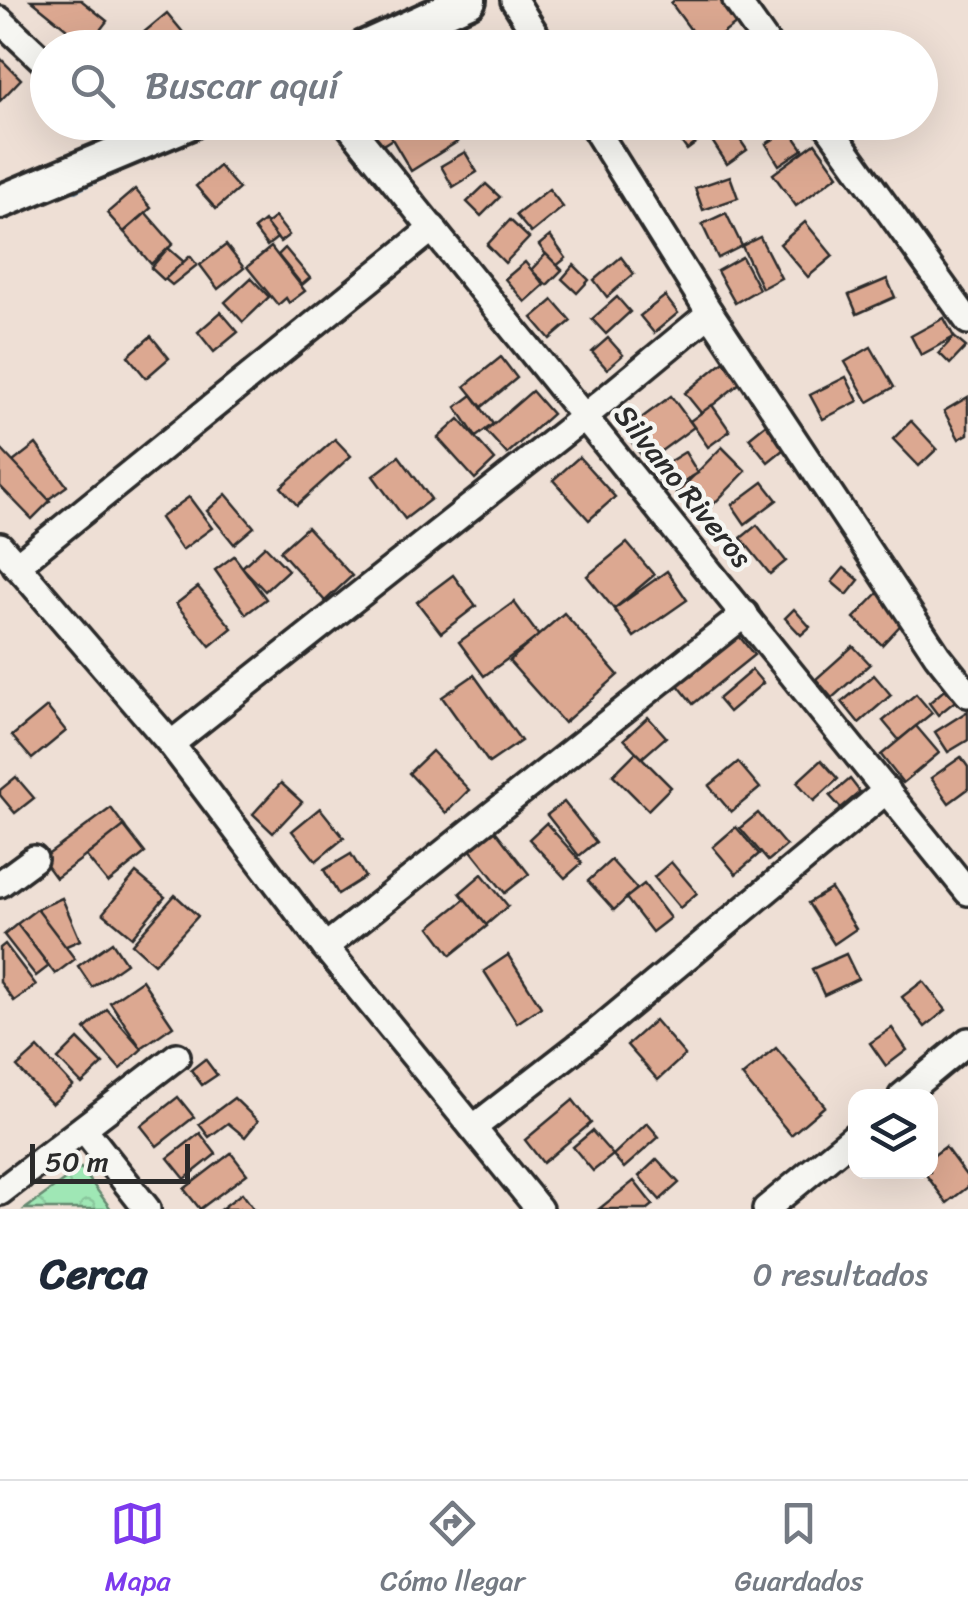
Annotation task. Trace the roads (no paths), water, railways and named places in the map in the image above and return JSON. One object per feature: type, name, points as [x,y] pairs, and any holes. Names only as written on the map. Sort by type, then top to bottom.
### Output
[{"type":"main road","points":[[400,30],[445,8]]},
{"type":"main road","points":[[0,202],[152,140]]},
{"type":"street","points":[[514,0],[533,30]]},
{"type":"street","points":[[736,0],[757,30]]},
{"type":"street","points":[[0,20],[30,48]]},
{"type":"street","points":[[127,140],[135,148]]},
{"type":"street","name":"Silvano Riveros","points":[[361,140],[968,892]]},
{"type":"street","points":[[602,140],[710,313],[937,654],[968,694]]},
{"type":"street","points":[[838,140],[968,320]]},
{"type":"street","points":[[434,228],[8,556],[171,744],[325,947],[539,1209]]},
{"type":"street","points":[[171,744],[710,313]]},
{"type":"street","points":[[325,947],[745,614]]},
{"type":"street","points":[[472,1128],[594,1034],[887,790]]},
{"type":"street","points":[[0,884],[34,858]]},
{"type":"street","points":[[911,1089],[968,1042]]},
{"type":"street","points":[[0,1192],[177,1056]]},
{"type":"street","points":[[84,1129],[147,1209]]},
{"type":"street","points":[[766,1209],[848,1141]]},
{"type":"waterway","points":[[75,190],[123,168]]}]
